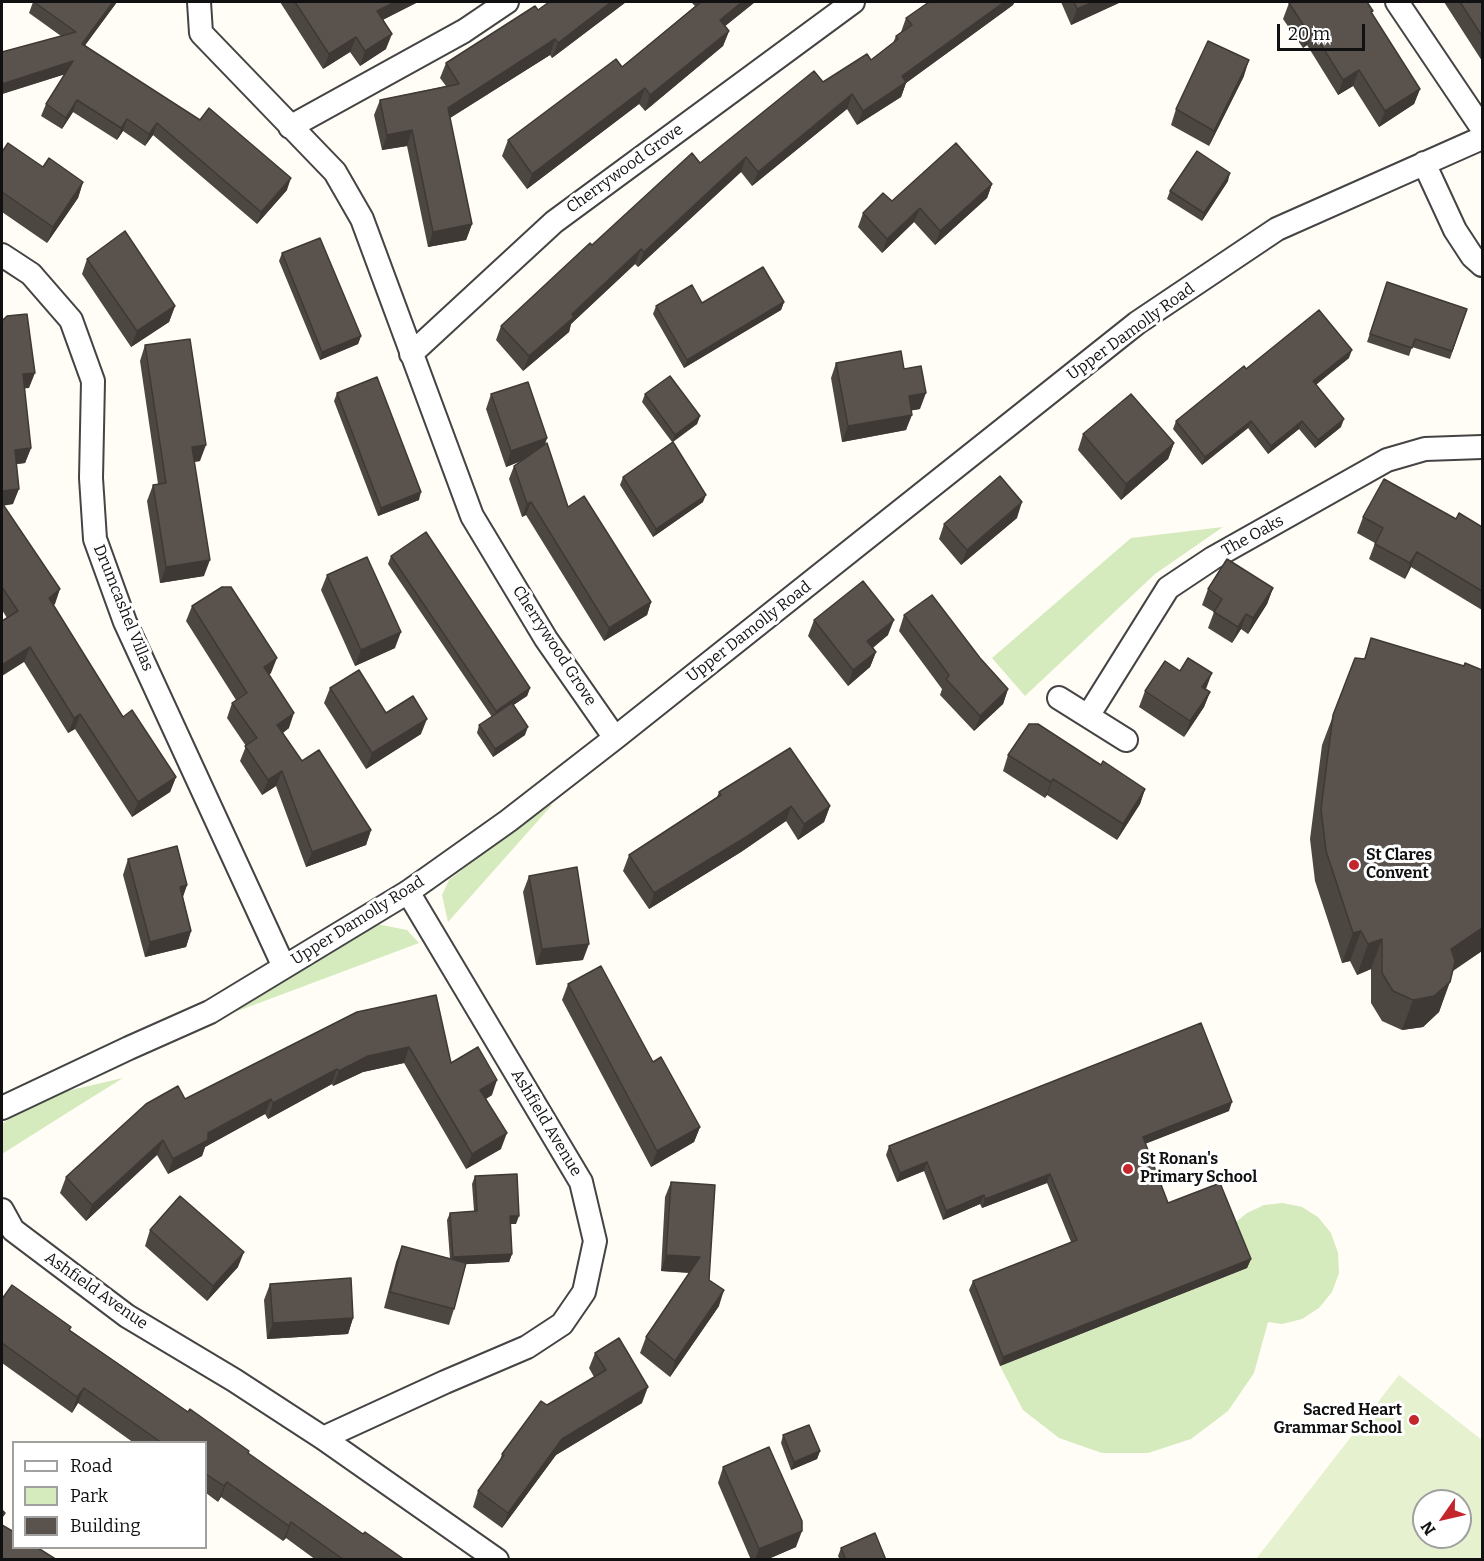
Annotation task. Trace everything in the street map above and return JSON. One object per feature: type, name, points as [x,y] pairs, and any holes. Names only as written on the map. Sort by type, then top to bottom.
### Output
[{"type":"street","name":"Cherrywood Grove","points":[[198,2],[201,33],[335,172],[362,219],[472,516],[546,639],[615,738]]},
{"type":"street","points":[[290,127],[464,31],[507,2]]},
{"type":"street","name":"Cherrywood Grove","points":[[411,354],[554,222],[852,2]]},
{"type":"street","points":[[1397,2],[1482,128]]},
{"type":"street","name":"Upper Damolly Road","points":[[2,1107],[210,1012],[408,892],[508,821],[615,738],[1137,323],[1277,229],[1482,138]]},
{"type":"street","points":[[1424,164],[1455,230],[1472,256],[1482,265]]},
{"type":"street","name":"Drumcashel Villas","points":[[2,255],[31,274],[71,320],[93,381],[91,478],[95,539],[125,622],[284,967]]},
{"type":"street","name":"The Oaks","points":[[1088,716],[1168,588],[1213,558],[1388,460],[1425,449],[1482,447]]},
{"type":"street","points":[[1059,698],[1125,740]]},
{"type":"street","name":"Ashfield Avenue","points":[[323,1438],[527,1347],[562,1324],[584,1292],[595,1241],[581,1182],[408,892]]},
{"type":"street","name":"Ashfield Avenue","points":[[2,1210],[13,1230],[127,1316],[234,1380],[323,1438],[497,1560]]},
{"type":"green space","points":[[1223,527],[1155,574],[1025,696],[992,658],[1131,538]]},
{"type":"green space","points":[[546,805],[552,805],[448,922],[442,895],[449,880]]},
{"type":"green space","points":[[377,924],[407,930],[419,943],[235,1012]]},
{"type":"green space","points":[[123,1078],[2,1154],[2,1124],[41,1097]]},
{"type":"green space","points":[[1283,1203],[1302,1207],[1318,1217],[1331,1233],[1338,1253],[1339,1273],[1332,1292],[1319,1308],[1302,1319],[1282,1324],[1268,1322],[1254,1373],[1228,1411],[1191,1439],[1148,1453],[1102,1453],[1059,1438],[1023,1410],[1000,1366],[1247,1268],[1231,1226],[1247,1213],[1264,1205]]},
{"type":"green space","points":[[1399,1375],[1482,1440],[1482,1559],[1256,1559]]},
{"type":"building","points":[[34,2],[113,2],[82,44],[200,120],[209,108],[291,178],[261,212],[157,123],[149,134],[127,119],[121,128],[77,100],[66,118],[46,104],[73,61],[2,84],[2,52],[76,32]]},
{"type":"building","points":[[295,2],[395,2],[377,11],[392,34],[365,51],[356,37],[329,54]]},
{"type":"building","points":[[549,2],[611,2],[558,43],[555,39],[448,108],[472,224],[433,232],[412,130],[387,135],[380,100],[459,84],[446,63],[535,6],[538,10]]},
{"type":"building","points":[[701,2],[742,2],[720,20],[729,31],[650,95],[645,88],[532,174],[508,140],[616,59],[622,67]]},
{"type":"building","points":[[929,2],[1004,2],[902,76],[906,82],[863,111],[852,94],[758,172],[746,157],[644,252],[641,249],[572,314],[574,317],[529,356],[501,326],[692,153],[700,163],[814,71],[823,82],[867,54],[871,60],[898,39],[896,36],[912,25],[906,18]]},
{"type":"building","points":[[1074,2],[1093,2],[1077,9]]},
{"type":"building","points":[[1367,2],[1420,89],[1385,111],[1359,70],[1343,80],[1312,30],[1308,32],[1289,3]]},
{"type":"building","points":[[1460,2],[1482,2],[1482,36]]},
{"type":"building","points":[[1208,41],[1249,60],[1214,131],[1176,109]]},
{"type":"building","points":[[8,143],[43,167],[49,158],[83,182],[53,227],[2,192],[2,152]]},
{"type":"building","points":[[956,143],[992,184],[940,231],[920,208],[887,239],[863,213],[883,193],[892,201]]},
{"type":"building","points":[[1197,151],[1230,173],[1204,213],[1170,191]]},
{"type":"building","points":[[125,231],[175,306],[137,331],[87,259]]},
{"type":"building","points":[[320,238],[361,336],[322,352],[282,253]]},
{"type":"building","points":[[763,267],[784,302],[687,360],[656,306],[692,285],[702,303]]},
{"type":"building","points":[[1387,282],[1467,309],[1452,351],[1415,339],[1412,348],[1370,334]]},
{"type":"building","points":[[1319,310],[1352,350],[1313,381],[1344,419],[1318,440],[1302,421],[1271,446],[1251,421],[1205,457],[1176,421],[1244,366],[1246,369]]},
{"type":"building","points":[[27,314],[35,373],[23,374],[31,448],[15,450],[19,489],[2,491],[2,321],[7,316]]},
{"type":"building","points":[[190,339],[206,445],[192,447],[210,560],[166,567],[153,485],[166,483],[145,345]]},
{"type":"building","points":[[901,351],[904,369],[921,366],[926,393],[909,396],[912,415],[848,426],[836,363]]},
{"type":"building","points":[[670,376],[700,416],[675,435],[645,394]]},
{"type":"building","points":[[377,377],[421,492],[381,508],[337,393]]},
{"type":"building","points":[[528,382],[547,438],[511,451],[491,394]]},
{"type":"building","points":[[1131,394],[1174,443],[1126,484],[1083,434]]},
{"type":"building","points":[[673,442],[706,495],[656,529],[623,477]]},
{"type":"building","points":[[547,443],[568,507],[584,496],[651,602],[609,628],[531,502],[527,504],[514,466]]},
{"type":"building","points":[[1000,476],[1022,502],[967,550],[944,524]]},
{"type":"building","points":[[1384,479],[1456,519],[1459,513],[1482,527],[1482,591],[1417,552],[1410,563],[1375,544],[1383,528],[1363,517]]},
{"type":"building","points":[[2,503],[60,589],[49,598],[123,717],[132,710],[176,777],[138,802],[80,714],[74,718],[30,647],[2,665],[2,621],[18,611],[2,587]]},
{"type":"building","points":[[426,532],[530,688],[496,711],[391,556]]},
{"type":"building","points":[[367,557],[401,632],[361,650],[327,575]]},
{"type":"building","points":[[1227,559],[1273,588],[1253,618],[1246,614],[1238,627],[1214,612],[1222,599],[1208,589]]},
{"type":"building","points":[[863,581],[894,620],[867,641],[876,652],[853,670],[814,620]]},
{"type":"building","points":[[222,587],[231,587],[277,658],[264,667],[294,713],[277,725],[302,761],[319,750],[371,830],[312,852],[282,771],[268,780],[245,746],[257,738],[232,703],[247,693],[192,606]]},
{"type":"building","points":[[932,595],[980,658],[1008,689],[980,716],[946,679],[949,675],[904,615]]},
{"type":"building","name":"St Clares Convent","points":[[1371,638],[1464,666],[1465,663],[1482,670],[1482,928],[1451,949],[1455,961],[1450,982],[1434,996],[1413,1000],[1393,991],[1382,973],[1382,939],[1368,944],[1361,931],[1353,933],[1326,851],[1321,809],[1333,715],[1355,658],[1365,659]]},
{"type":"building","points":[[1188,658],[1212,673],[1202,687],[1210,692],[1190,721],[1145,691],[1165,661],[1180,671]]},
{"type":"building","points":[[359,670],[386,713],[413,696],[427,719],[372,753],[330,688]]},
{"type":"building","points":[[512,703],[528,727],[495,749],[479,725]]},
{"type":"building","points":[[1029,724],[1038,724],[1101,765],[1103,761],[1145,789],[1123,824],[1053,779],[1051,782],[1008,755]]},
{"type":"building","points":[[790,748],[830,806],[804,824],[791,806],[746,837],[654,893],[629,855],[721,795],[719,792]]},
{"type":"building","points":[[177,846],[187,885],[180,887],[191,931],[150,942],[128,859]]},
{"type":"building","points":[[577,867],[589,944],[542,949],[529,876]]},
{"type":"building","points":[[601,966],[653,1062],[661,1057],[700,1127],[657,1151],[568,984]]},
{"type":"building","points":[[436,995],[451,1063],[478,1047],[497,1080],[480,1090],[507,1133],[472,1154],[409,1047],[368,1056],[339,1071],[337,1069],[273,1103],[271,1099],[208,1133],[208,1140],[173,1159],[163,1140],[92,1205],[66,1177],[146,1104],[178,1086],[185,1099],[357,1012]]},
{"type":"building","name":"St Ronan's Primary School","points":[[1201,1023],[1232,1102],[1143,1137],[1168,1203],[1220,1183],[1251,1259],[1003,1357],[973,1281],[1077,1240],[1050,1174],[985,1199],[984,1195],[946,1211],[927,1162],[900,1173],[889,1146]]},
{"type":"building","points":[[517,1174],[519,1216],[510,1216],[512,1254],[453,1257],[450,1213],[477,1211],[475,1176]]},
{"type":"building","points":[[671,1182],[715,1185],[709,1280],[724,1290],[675,1361],[646,1337],[700,1257],[666,1255]]},
{"type":"building","points":[[180,1196],[244,1252],[213,1286],[150,1230]]},
{"type":"building","points":[[402,1246],[466,1263],[454,1309],[390,1292]]},
{"type":"building","points":[[351,1278],[353,1318],[273,1323],[270,1284]]},
{"type":"building","points":[[12,1285],[71,1327],[69,1330],[188,1412],[190,1409],[363,1534],[365,1532],[405,1560],[344,1560],[291,1522],[289,1526],[227,1482],[224,1486],[207,1475],[207,1441],[159,1441],[84,1388],[77,1397],[2,1343],[2,1299]]},
{"type":"building","points":[[619,1338],[648,1387],[562,1439],[508,1513],[478,1491],[541,1401],[547,1405],[606,1370],[595,1353]]},
{"type":"building","points":[[809,1425],[820,1451],[794,1462],[783,1435]]},
{"type":"building","points":[[769,1447],[802,1521],[802,1531],[759,1549],[723,1467]]},
{"type":"building","points":[[2,1525],[12,1531],[12,1549],[40,1549],[57,1560],[2,1560]]},
{"type":"building","points":[[875,1533],[886,1560],[846,1560],[841,1548]]},
{"type":"place","name":"St Clares Convent","points":[[1354,865]]},
{"type":"place","name":"St Ronan's Primary School","points":[[1128,1169]]},
{"type":"place","name":"Sacred Heart Grammar School","points":[[1414,1420]]}]
